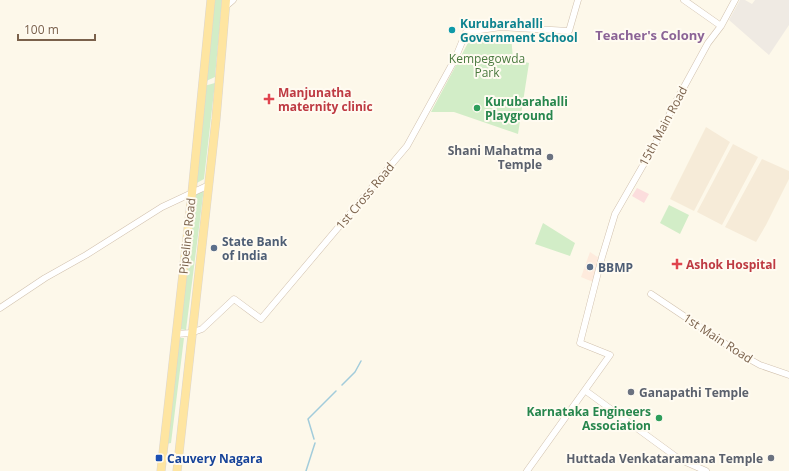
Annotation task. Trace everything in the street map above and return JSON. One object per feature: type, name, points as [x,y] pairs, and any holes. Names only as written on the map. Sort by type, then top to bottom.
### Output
[{"type":"main road","name":"Pipeline Road","points":[[161,471],[192,193],[211,0]]},
{"type":"main road","name":"Pipeline Road","points":[[177,471],[191,334],[209,185],[226,3]]},
{"type":"street","points":[[226,3],[233,0]]},
{"type":"street","name":"1st Cross Road","points":[[191,334],[202,329],[234,298],[261,319],[407,146],[455,59],[466,32],[501,27],[569,31],[578,0]]},
{"type":"street","points":[[684,0],[721,26]]},
{"type":"street","name":"15th Main Road","points":[[586,391],[610,355],[580,343],[602,257],[615,214],[657,141],[673,107],[708,43],[721,26],[735,0]]},
{"type":"street","points":[[0,308],[45,278],[86,255],[162,207],[209,185]]},
{"type":"street","name":"1st Main Road","points":[[651,294],[742,355],[760,365],[789,375]]},
{"type":"street","points":[[176,334],[191,334]]},
{"type":"street","points":[[527,471],[586,391],[679,460],[706,471]]},
{"type":"shaded area","points":[[740,0],[745,0],[752,4],[755,0],[789,0],[789,25],[769,55],[729,20]]},
{"type":"shaded area","points":[[706,127],[730,142],[694,211],[670,199]]},
{"type":"shaded area","points":[[733,144],[758,157],[722,225],[697,212]]},
{"type":"shaded area","points":[[762,159],[789,171],[789,179],[756,242],[725,227]]},
{"type":"shaded area","points":[[637,188],[649,194],[644,203],[632,196]]},
{"type":"shaded area","name":"BBMP","points":[[590,252],[599,258],[593,282],[581,277]]},
{"type":"green space","points":[[213,0],[222,0],[215,77],[204,82]]},
{"type":"green space","name":"Kempegowda Park","points":[[499,33],[511,35],[513,59],[529,63],[518,134],[454,112],[431,112],[469,41]]},
{"type":"green space","points":[[215,83],[204,179],[195,184],[204,86]]},
{"type":"green space","points":[[204,188],[186,330],[179,329],[195,193]]},
{"type":"green space","points":[[669,205],[689,215],[680,234],[660,223]]},
{"type":"green space","points":[[543,223],[575,243],[570,256],[535,244]]},
{"type":"green space","points":[[179,338],[184,338],[171,443],[166,444]]},
{"type":"waterway","points":[[342,385],[355,372],[361,361]]},
{"type":"waterway","points":[[314,439],[308,419],[336,391]]},
{"type":"waterway","points":[[306,471],[315,443]]},
{"type":"place","name":"Kurubarahalli Government School","points":[[452,30]]},
{"type":"place","name":"Manjunatha maternity clinic","points":[[269,99]]},
{"type":"place","name":"Kurubarahalli Playground","points":[[477,108]]},
{"type":"place","name":"Shani Mahatma Temple","points":[[550,157]]},
{"type":"place","name":"State Bank of India","points":[[214,248]]},
{"type":"place","name":"Ashok Hospital","points":[[677,264]]},
{"type":"place","name":"BBMP","points":[[590,267]]},
{"type":"place","name":"Ganapathi Temple","points":[[631,392]]},
{"type":"place","name":"Karnataka Engineers Association","points":[[659,418]]},
{"type":"place","name":"Cauvery Nagara","points":[[159,458]]},
{"type":"place","name":"Huttada Venkataramana Temple","points":[[771,458]]},
{"type":"district","name":"Teacher's Colony","points":[[650,35]]}]
